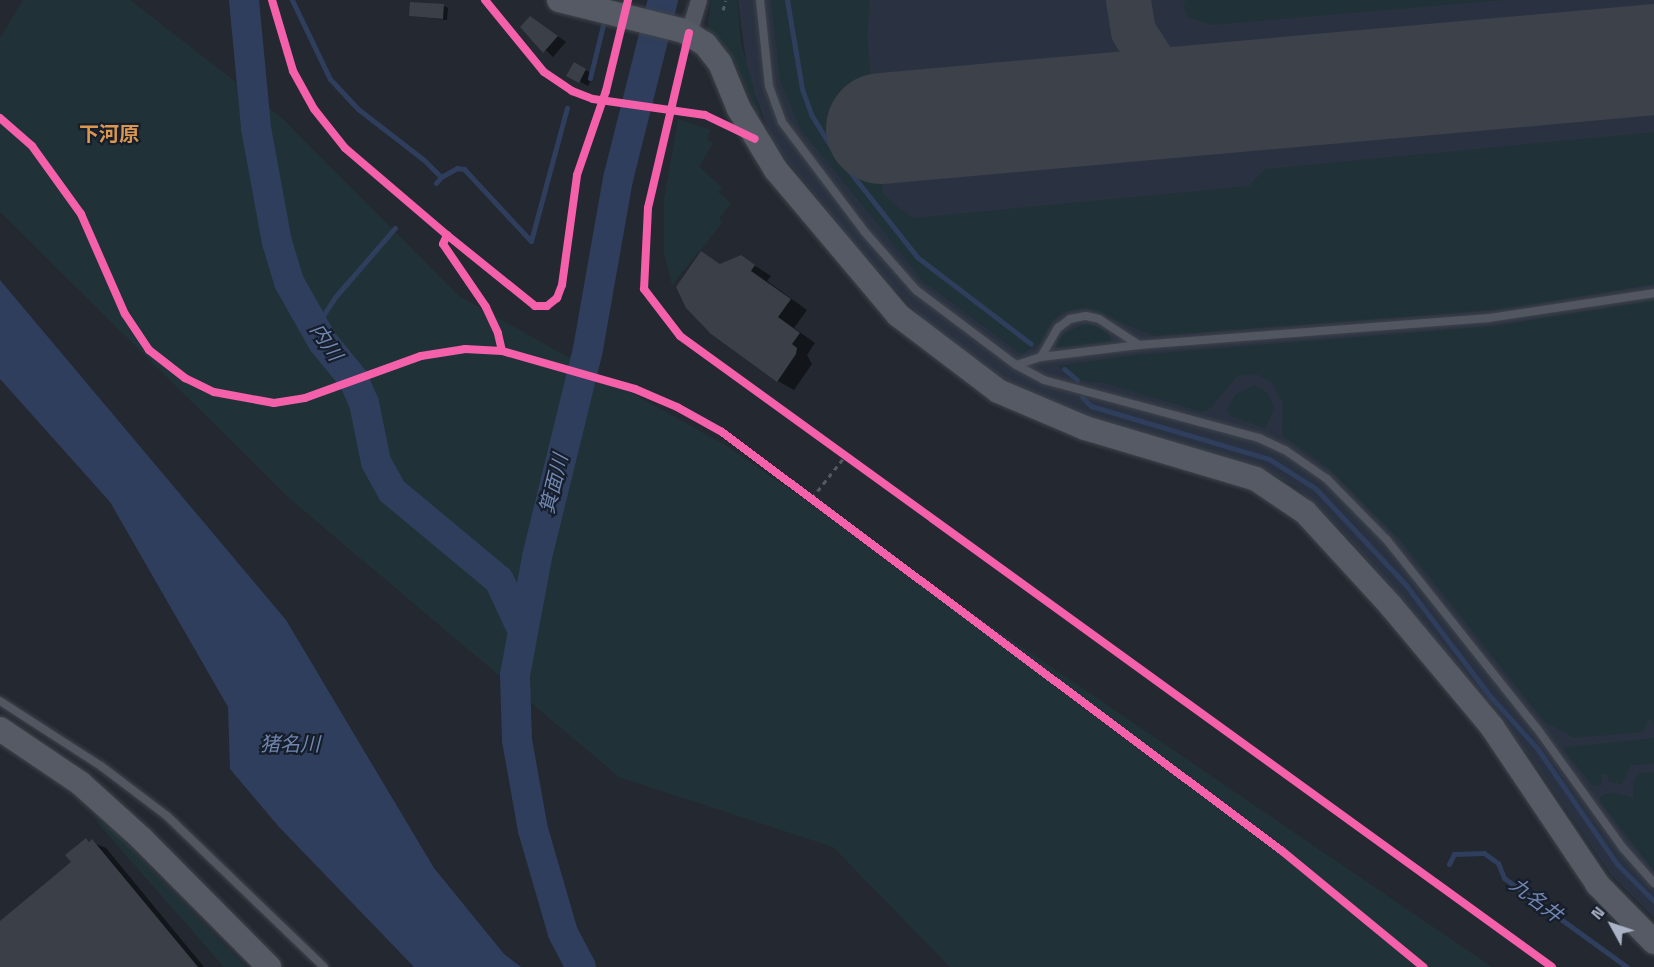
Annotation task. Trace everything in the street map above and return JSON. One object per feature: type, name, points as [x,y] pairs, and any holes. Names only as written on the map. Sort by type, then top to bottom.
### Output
[{"type":"street","points":[[559,0],[687,32],[720,63],[739,109],[776,170],[898,315],[998,391],[1085,428],[1256,479],[1305,512],[1391,606],[1492,728],[1598,885],[1654,942]]},
{"type":"street","points":[[687,32],[699,0]]},
{"type":"street","points":[[0,729],[88,791],[269,967]]},
{"type":"lane","points":[[760,0],[769,86],[788,132],[864,231],[916,290],[1016,365],[1053,384],[1112,396],[1259,438],[1285,450],[1327,479],[1387,540],[1536,727],[1623,848],[1654,883]]},
{"type":"lane","points":[[1016,365],[1041,357],[1139,345],[1489,318],[1654,292]]},
{"type":"lane","points":[[1041,357],[1058,328],[1086,316],[1099,319],[1139,345]]},
{"type":"lane","points":[[0,701],[101,766],[167,816],[324,967]]},
{"type":"path","points":[[723,10],[726,0]]},
{"type":"path","points":[[836,448],[855,462]]},
{"type":"path","points":[[812,498],[846,455]]},
{"type":"path","points":[[803,491],[821,505]]},
{"type":"shaded area","points":[[23,0],[130,0],[282,118],[459,296],[725,445],[1492,967],[950,967],[833,847],[619,777],[289,498],[0,212],[0,38]]},
{"type":"shaded area","points":[[711,0],[737,0],[741,44],[761,115],[757,115],[734,59],[707,30]]},
{"type":"shaded area","points":[[738,0],[1654,0],[1654,918],[1611,875],[1530,757],[1439,651],[1401,598],[1340,529],[1296,487],[1264,469],[1061,410],[1011,384],[926,323],[858,248],[773,143],[748,76]]},
{"type":"shaded area","points":[[771,0],[870,0],[867,39],[883,194],[912,218],[1249,186],[1265,169],[1654,132],[1654,284],[1509,309],[1154,336],[1086,308],[1064,312],[1052,321],[1041,343],[1021,354],[923,281],[800,128],[780,81]]},
{"type":"shaded area","points":[[1186,0],[1504,0],[1212,25],[1188,18],[1183,6]]},
{"type":"shaded area","points":[[678,119],[711,130],[707,140],[713,143],[699,167],[722,187],[718,192],[731,203],[719,219],[723,222],[672,285],[664,254],[664,199]]},
{"type":"shaded area","points":[[1654,300],[1654,727],[1652,720],[1648,720],[1644,732],[1574,738],[1544,721],[1402,542],[1328,468],[1282,435],[1283,403],[1271,382],[1256,374],[1237,376],[1211,408],[1202,412],[1108,384],[1075,380],[1064,375],[1059,366],[1136,355],[1495,326]]},
{"type":"shaded area","points":[[1082,325],[1093,325],[1107,332],[1112,342],[1055,348],[1058,337]]},
{"type":"shaded area","points":[[1254,385],[1268,393],[1274,407],[1266,428],[1230,416],[1227,410],[1235,395]]},
{"type":"shaded area","points":[[1654,738],[1654,764],[1631,765],[1622,784],[1609,782],[1607,774],[1601,774],[1602,785],[1593,786],[1564,750],[1566,747]]},
{"type":"shaded area","points":[[1654,772],[1654,871],[1600,801],[1601,796],[1610,792],[1633,798],[1633,782],[1638,773]]},
{"type":"shaded area","points":[[94,819],[113,830],[246,967],[224,967]]},
{"type":"water","name":"猪名川","points":[[0,280],[286,620],[434,868],[504,954],[521,967],[414,967],[279,827],[230,769],[228,707],[110,502],[0,379]]},
{"type":"building","points":[[410,2],[444,4],[443,19],[409,16]]},
{"type":"building","points":[[530,16],[558,36],[543,53],[520,27]]},
{"type":"building","points":[[574,62],[586,69],[579,83],[566,76]]},
{"type":"building","points":[[701,251],[720,264],[741,255],[755,265],[751,271],[791,299],[778,317],[800,333],[792,344],[797,348],[796,354],[777,382],[711,334],[686,308],[676,287]]},
{"type":"building","points":[[86,838],[89,842],[92,839],[198,967],[0,967],[0,921],[71,862],[65,855]]},
{"type":"waterway","name":"内川","points":[[244,0],[256,128],[277,242],[289,282],[323,342],[354,380],[364,403],[376,462],[392,491],[499,580],[521,627]]},
{"type":"waterway","points":[[292,0],[330,79],[358,109],[424,160],[441,177],[436,183]]},
{"type":"waterway","name":"箕面川","points":[[581,967],[563,933],[533,830],[517,740],[515,675],[537,557],[588,349],[618,179],[663,0]]},
{"type":"waterway","points":[[787,0],[802,89],[812,116],[835,153],[917,257],[1031,344]]},
{"type":"waterway","points":[[590,78],[604,21]]},
{"type":"waterway","points":[[441,177],[457,168],[464,169],[531,241],[567,108]]},
{"type":"waterway","points":[[315,328],[336,296],[395,228]]},
{"type":"waterway","points":[[1064,369],[1077,380]]},
{"type":"waterway","points":[[1082,397],[1091,406],[1269,459],[1315,488],[1406,585],[1488,694],[1537,748],[1617,864],[1654,901]]},
{"type":"waterway","name":"九名井","points":[[1449,864],[1454,854],[1484,853],[1498,863],[1504,878],[1627,967]]},
{"type":"taxiway","points":[[1128,0],[1133,31],[1155,65],[1175,82],[1195,91],[1237,96]]},
{"type":"runway","points":[[881,128],[1654,59]]},
{"type":"cycle path","points":[[272,0],[293,71],[314,109],[345,148],[447,235]]},
{"type":"cycle path","points":[[485,0],[544,72],[572,91],[593,99],[705,115],[755,139]]},
{"type":"cycle path","points":[[0,118],[32,146],[81,214],[125,314],[149,350],[185,378],[214,392],[274,403],[305,398],[421,356],[465,349],[502,351],[498,333],[486,307],[443,244],[447,235],[535,306],[547,306],[557,298],[562,285],[577,175],[606,91],[628,0]]},
{"type":"cycle path","points":[[689,33],[648,208],[644,289],[680,336],[1552,967]]},
{"type":"cycle path","points":[[502,351],[635,389],[677,407],[722,432],[1282,851],[1423,967]]},
{"type":"district","name":"下河原","points":[[109,134]]}]
